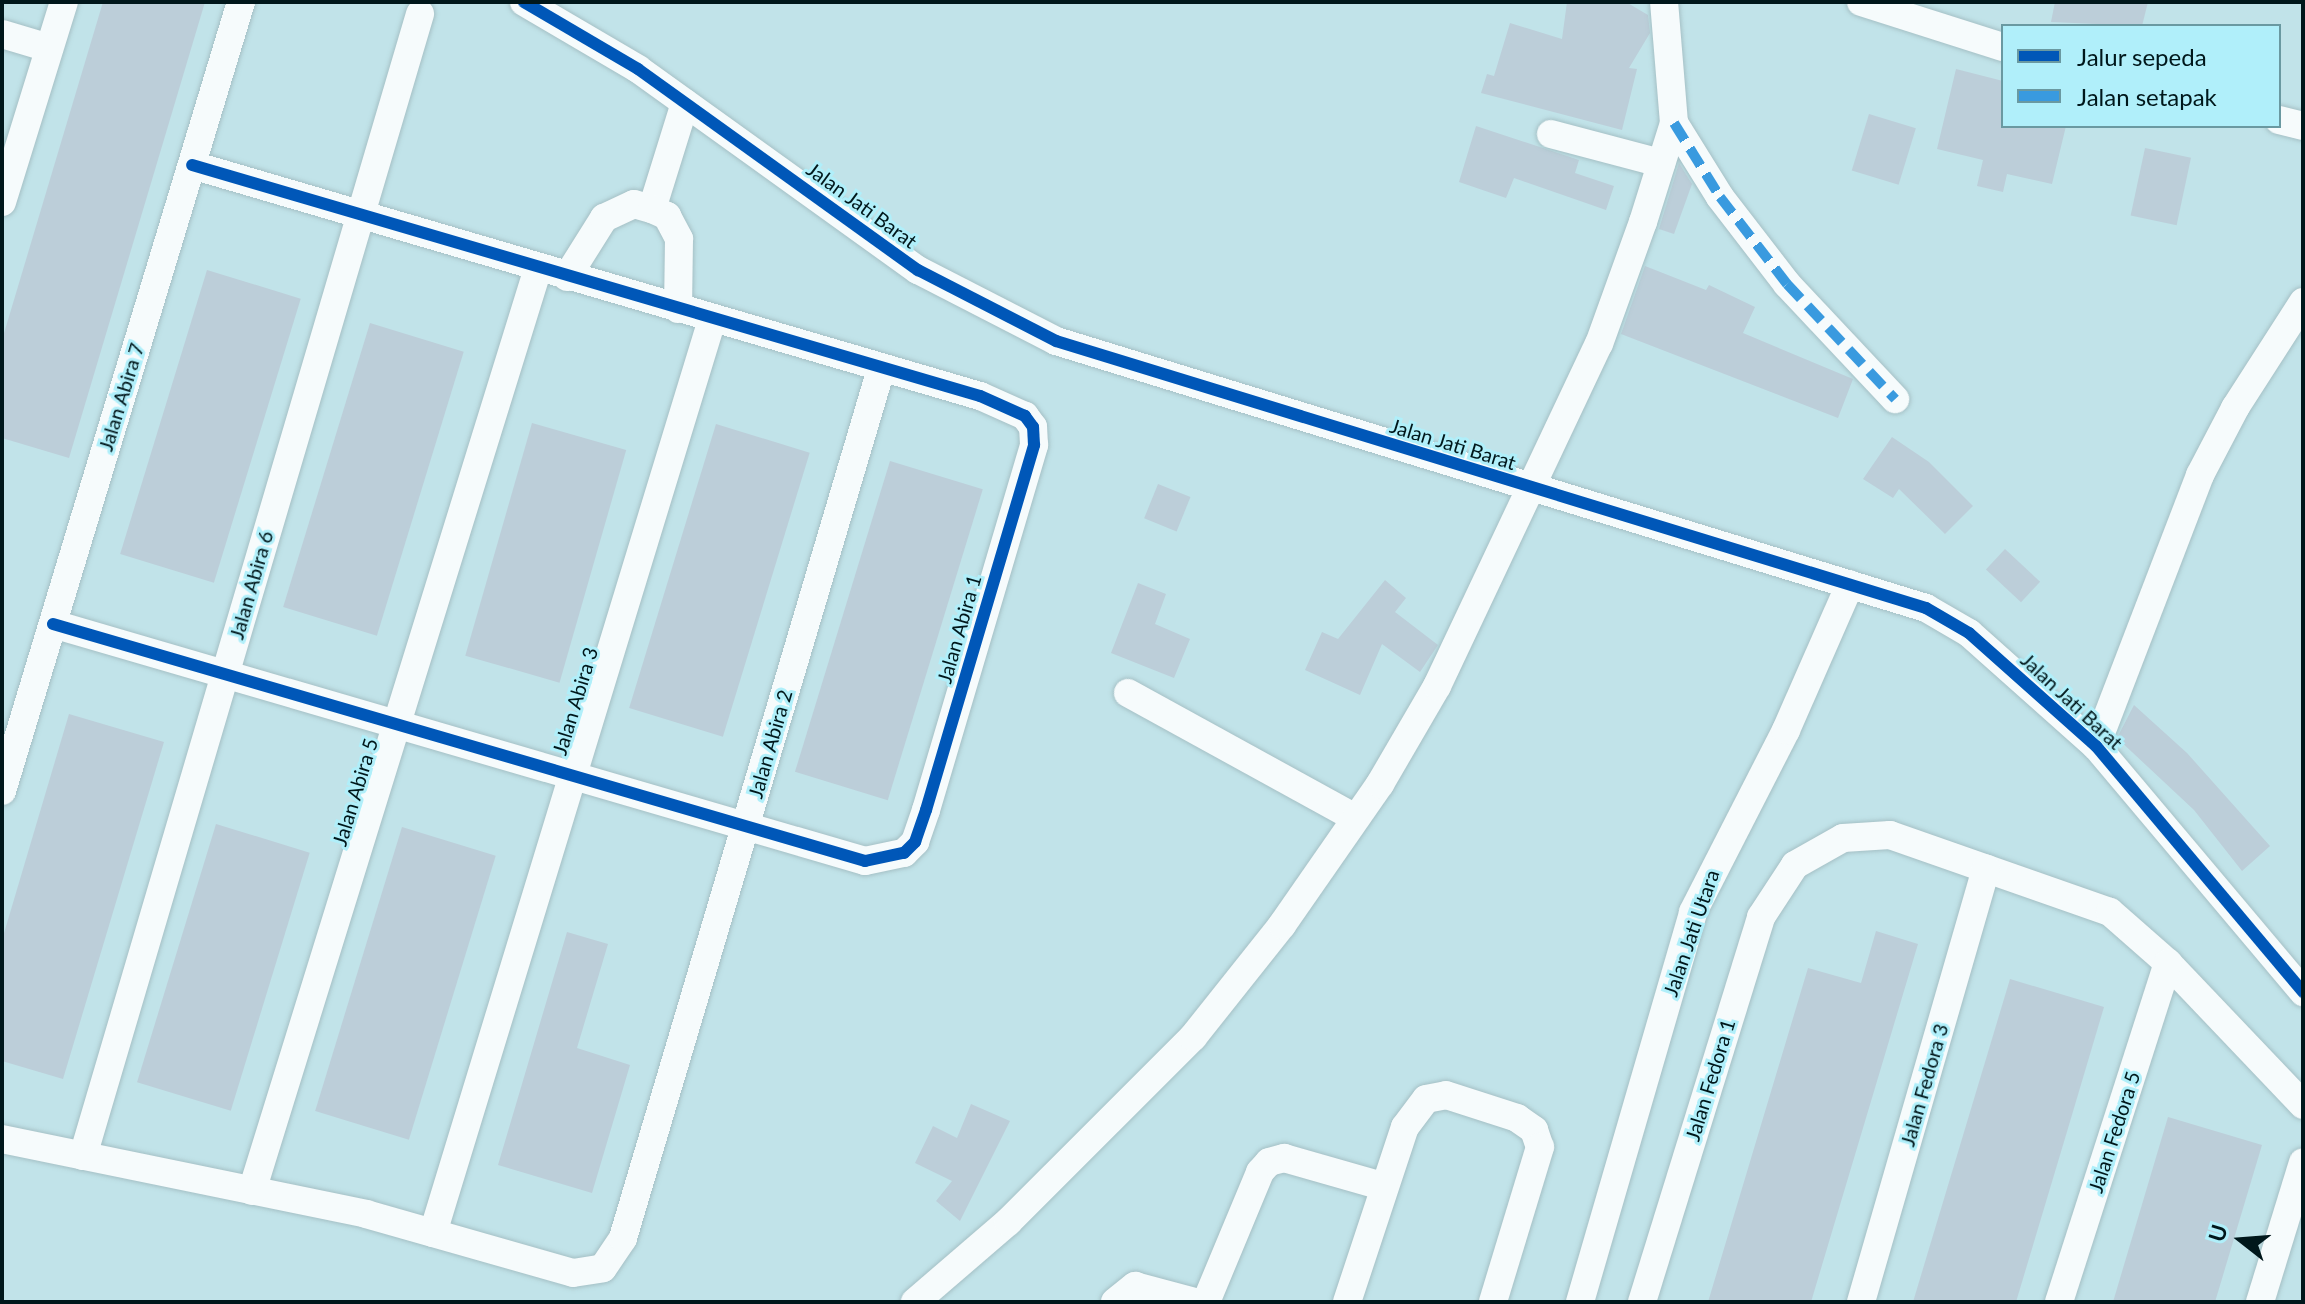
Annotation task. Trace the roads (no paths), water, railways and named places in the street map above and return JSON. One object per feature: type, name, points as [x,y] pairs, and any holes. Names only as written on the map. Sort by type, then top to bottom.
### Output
[{"type":"street","points":[[2,202],[64,2]]},
{"type":"street","name":"Jalan Abira 7","points":[[2,791],[241,2]]},
{"type":"street","name":"Jalan Jati Barat","points":[[524,2],[638,69],[918,270],[1056,341],[1533,490],[1926,608],[1969,633],[2096,746],[2303,992]]},
{"type":"street","points":[[915,1302],[1008,1222],[1193,1037],[1282,925],[1437,686],[1533,490],[1599,344],[1661,163],[1674,123],[1664,2]]},
{"type":"street","points":[[1861,2],[2001,46]]},
{"type":"street","name":"Jalan Abira 6","points":[[83,1156],[420,14]]},
{"type":"street","points":[[2,34],[49,48]]},
{"type":"street","points":[[652,209],[685,103]]},
{"type":"street","points":[[2281,120],[2303,126]]},
{"type":"street","points":[[1674,123],[1720,197],[1787,284],[1895,399]]},
{"type":"street","points":[[1551,134],[1661,163]]},
{"type":"street","points":[[192,165],[881,369]]},
{"type":"street","points":[[567,277],[604,218],[634,204],[652,209],[667,216],[679,239],[678,309]]},
{"type":"street","name":"Jalan Abira 5","points":[[252,1191],[538,268]]},
{"type":"street","points":[[2096,746],[2125,680],[2156,583],[2200,475],[2235,408],[2303,302]]},
{"type":"street","name":"Jalan Abira 3","points":[[433,1233],[712,320]]},
{"type":"street","name":"Jalan Abira 1","points":[[745,830],[865,861],[891,859],[915,842],[1034,445],[1033,427],[1009,405],[881,369]]},
{"type":"street","name":"Jalan Abira 2","points":[[433,1233],[573,1273],[603,1268],[615,1255],[881,369]]},
{"type":"street","name":"Jalan Jati Utara","points":[[1580,1302],[1693,912],[1786,730],[1850,584]]},
{"type":"street","points":[[53,624],[745,830]]},
{"type":"street","points":[[1128,693],[1354,817]]},
{"type":"street","name":"Jalan Fedora 1","points":[[1642,1302],[1761,917],[1795,865],[1843,838],[1890,835],[1986,869]]},
{"type":"street","points":[[1986,869],[2110,912],[2168,963],[2303,1105]]},
{"type":"street","name":"Jalan Fedora 3","points":[[1861,1302],[1986,869]]},
{"type":"street","name":"Jalan Fedora 5","points":[[2059,1302],[2168,963]]},
{"type":"street","points":[[1347,1302],[1382,1186],[1405,1127],[1426,1099],[1446,1095],[1517,1118],[1534,1130],[1540,1147],[1493,1302]]},
{"type":"street","points":[[2,1139],[252,1191],[433,1233]]},
{"type":"street","points":[[1206,1302],[1260,1172],[1284,1158],[1382,1186]]},
{"type":"street","points":[[2260,1302],[2303,1162]]},
{"type":"street","points":[[1115,1302],[1135,1286],[1195,1302]]}]
